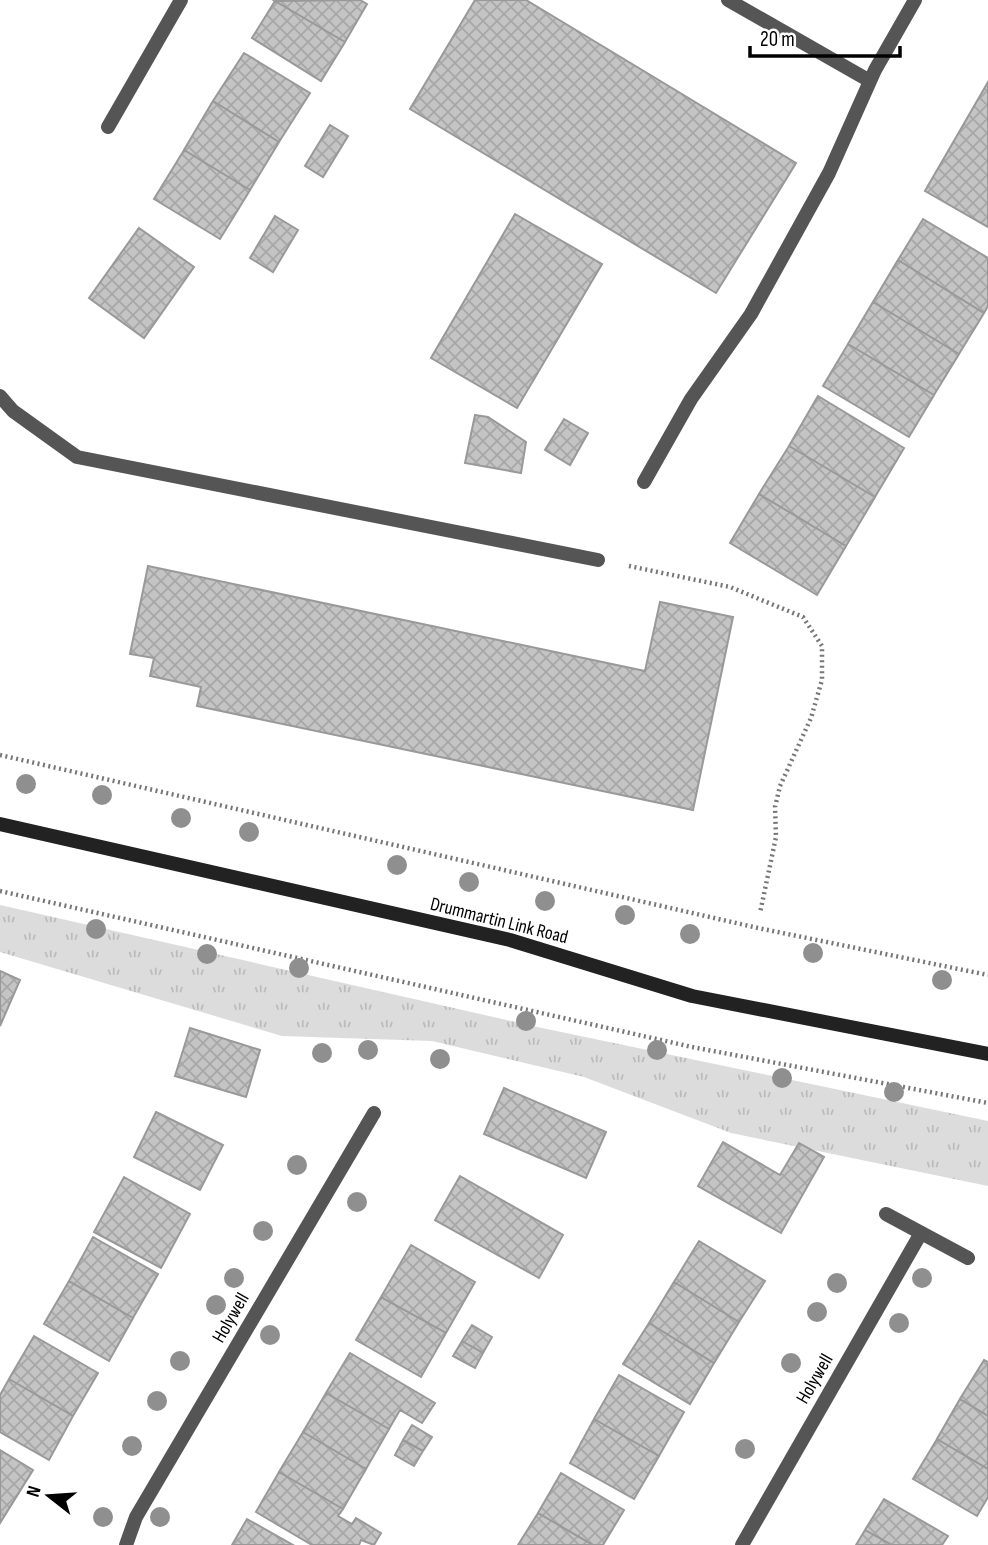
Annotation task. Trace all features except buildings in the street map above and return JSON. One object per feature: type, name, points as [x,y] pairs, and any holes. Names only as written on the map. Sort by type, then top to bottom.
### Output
[{"type":"main road","name":"Drummartin Link Road","points":[[0,824],[510,940],[692,996],[988,1054]]},
{"type":"street","points":[[108,127],[181,0]]},
{"type":"street","points":[[728,0],[870,81]]},
{"type":"street","points":[[644,482],[691,399],[751,314],[829,173],[870,81],[915,0]]},
{"type":"street","points":[[0,396],[13,411],[78,457],[597,560]]},
{"type":"street","name":"Holywell","points":[[126,1545],[136,1517],[373,1113]]},
{"type":"street","points":[[886,1214],[968,1258]]},
{"type":"street","name":"Holywell","points":[[742,1545],[921,1233]]},
{"type":"path","points":[[597,560],[730,587],[803,617],[822,646],[822,680],[811,718],[780,786],[775,807],[776,837],[761,913]]},
{"type":"path","points":[[0,754],[758,928],[988,975]]},
{"type":"path","points":[[0,891],[692,1047],[988,1103]]},
{"type":"green space","points":[[0,905],[542,1028],[988,1121],[988,1186],[731,1133],[584,1077],[432,1041],[282,1036],[0,952]]}]
